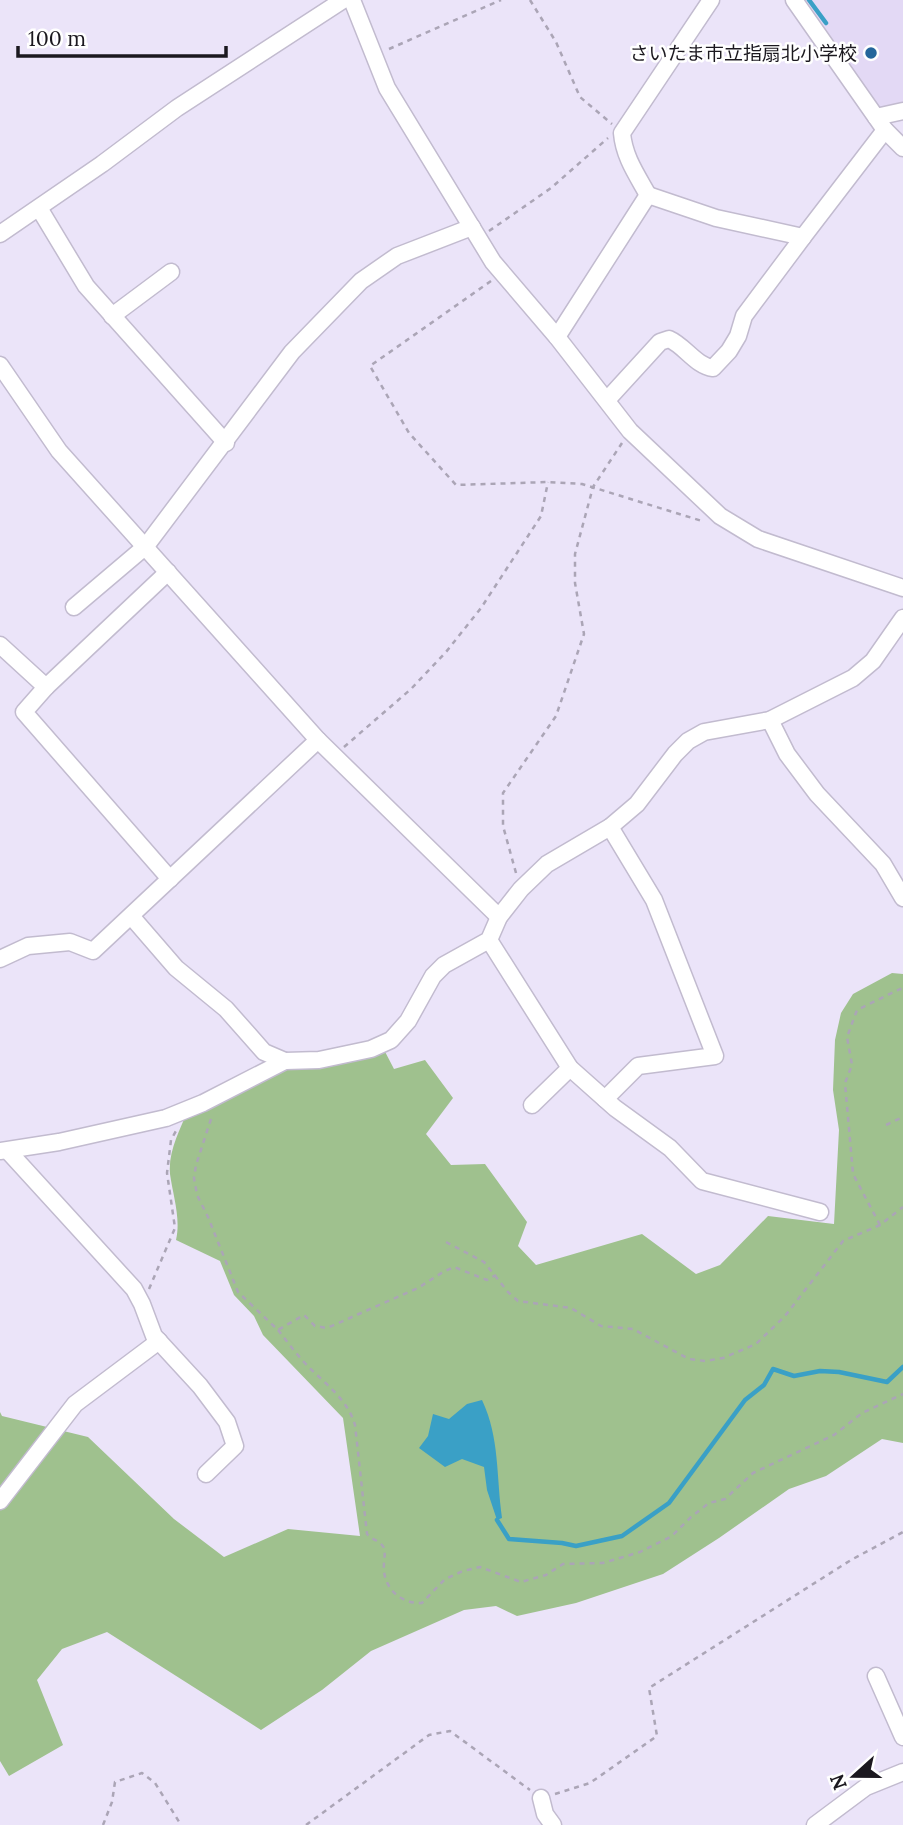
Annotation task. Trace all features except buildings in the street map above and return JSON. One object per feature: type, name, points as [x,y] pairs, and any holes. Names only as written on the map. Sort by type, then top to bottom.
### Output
[{"type":"street","points":[[0,234],[102,164],[177,108],[343,0]]},
{"type":"street","points":[[352,0],[373,56],[402,115],[475,233],[502,273],[630,431],[735,527],[758,539],[903,588]]},
{"type":"street","points":[[712,0],[620,131],[623,147],[648,195],[716,218],[803,237]]},
{"type":"street","points":[[794,0],[880,124],[903,148]]},
{"type":"street","points":[[607,400],[660,342],[669,339],[679,344],[704,367],[713,368],[729,351],[744,316],[803,237],[880,124],[903,111]]},
{"type":"street","points":[[556,337],[648,195]]},
{"type":"street","points":[[39,208],[86,286],[226,443]]},
{"type":"street","points":[[74,607],[146,546],[292,352],[361,281],[397,256],[475,233]]},
{"type":"street","points":[[112,316],[171,272]]},
{"type":"street","points":[[0,365],[59,451],[318,740],[499,917]]},
{"type":"street","points":[[168,572],[46,687],[24,712],[170,879]]},
{"type":"street","points":[[4,1151],[166,1118],[285,1061],[318,1060],[371,1049],[391,1040],[408,1021],[433,976],[444,965],[489,940],[499,917],[521,889],[547,864],[610,827],[637,804],[688,741],[704,732],[770,720],[853,678],[873,661],[903,618]]},
{"type":"street","points":[[0,645],[46,687]]},
{"type":"street","points":[[770,720],[788,754],[810,784],[883,864],[903,898]]},
{"type":"street","points":[[0,959],[28,946],[70,942],[93,951],[318,740]]},
{"type":"street","points":[[605,1099],[638,1066],[715,1056],[654,900],[610,827]]},
{"type":"street","points":[[131,916],[176,968],[226,1009],[264,1052],[285,1061]]},
{"type":"street","points":[[489,940],[570,1068],[605,1099],[670,1148],[702,1181],[820,1212]]},
{"type":"street","points":[[532,1105],[570,1068]]},
{"type":"street","points":[[4,1151],[134,1289],[154,1336],[200,1385],[227,1422],[235,1446],[206,1474]]},
{"type":"street","points":[[0,1501],[75,1404],[159,1341]]},
{"type":"street","points":[[876,1676],[903,1737]]},
{"type":"street","points":[[815,1825],[866,1787],[903,1772]]},
{"type":"street","points":[[541,1798],[545,1814],[553,1825]]},
{"type":"path","points":[[373,56],[501,0]]},
{"type":"path","points":[[475,233],[551,188],[620,131],[580,97],[556,42],[530,0]]},
{"type":"path","points":[[502,273],[370,366],[409,433],[456,485],[548,482],[593,487],[708,523]]},
{"type":"path","points":[[521,889],[503,826],[503,793],[556,716],[584,634],[575,583],[575,554],[593,487],[630,431]]},
{"type":"path","points":[[334,756],[411,689],[446,652],[481,608],[541,516],[548,482]]},
{"type":"path","points":[[880,1225],[853,1174],[845,1083],[852,1065],[847,1037],[858,1010],[900,989],[903,990]]},
{"type":"path","points":[[142,1304],[176,1228],[167,1172],[171,1140],[186,1110]]},
{"type":"path","points":[[886,1125],[903,1117]]},
{"type":"path","points":[[211,1119],[196,1165],[194,1178],[197,1195],[238,1292],[278,1330],[302,1360],[345,1402],[351,1412],[355,1425],[367,1534],[384,1549],[383,1569],[392,1591],[405,1602],[422,1603],[429,1598],[438,1584],[463,1571],[480,1567],[521,1582],[546,1575],[563,1564],[603,1563],[640,1552],[672,1536],[709,1503],[725,1499],[753,1473],[834,1435],[862,1413],[903,1394]]},
{"type":"path","points":[[446,1242],[484,1262],[518,1301],[570,1308],[601,1326],[633,1329],[689,1359],[705,1361],[723,1358],[756,1344],[785,1316],[843,1241],[880,1225],[903,1207]]},
{"type":"path","points":[[278,1330],[304,1315],[315,1326],[327,1328],[418,1288],[454,1267],[487,1280],[496,1275]]},
{"type":"path","points":[[306,1825],[429,1735],[450,1731],[541,1798],[590,1783],[657,1736],[649,1688],[851,1560],[903,1532]]},
{"type":"path","points":[[103,1825],[113,1802],[115,1782],[142,1773],[155,1783],[181,1825]]},
{"type":"shaded area","name":"さいたま市立指扇北小学校","points":[[804,0],[903,0],[903,107],[879,112]]},
{"type":"green space","points":[[892,973],[903,974],[903,1443],[882,1439],[826,1476],[789,1489],[663,1574],[576,1603],[517,1616],[496,1606],[464,1610],[371,1651],[322,1690],[261,1730],[107,1632],[62,1649],[37,1680],[63,1745],[9,1776],[0,1761],[0,1412],[2,1416],[88,1437],[174,1519],[224,1557],[288,1529],[360,1536],[343,1418],[263,1335],[254,1316],[234,1295],[220,1261],[176,1240],[177,1215],[170,1165],[175,1141],[188,1110],[274,1066],[381,1044],[394,1069],[425,1060],[453,1098],[426,1134],[451,1165],[485,1164],[527,1222],[518,1246],[536,1265],[642,1234],[696,1274],[720,1265],[768,1216],[834,1224],[839,1130],[833,1090],[835,1040],[841,1013],[853,994]]},
{"type":"water","points":[[482,1400],[492,1429],[496,1458],[502,1518],[497,1520],[487,1490],[484,1467],[462,1459],[445,1467],[419,1448],[428,1436],[433,1414],[449,1419],[467,1404]]},
{"type":"waterway","points":[[809,0],[826,23]]},
{"type":"waterway","points":[[497,1520],[509,1539],[576,1546],[622,1536],[669,1503],[745,1400],[764,1385],[773,1369],[794,1376],[820,1371],[839,1372],[887,1382],[903,1367]]},
{"type":"place","name":"さいたま市立指扇北小学校","points":[[871,53]]}]
